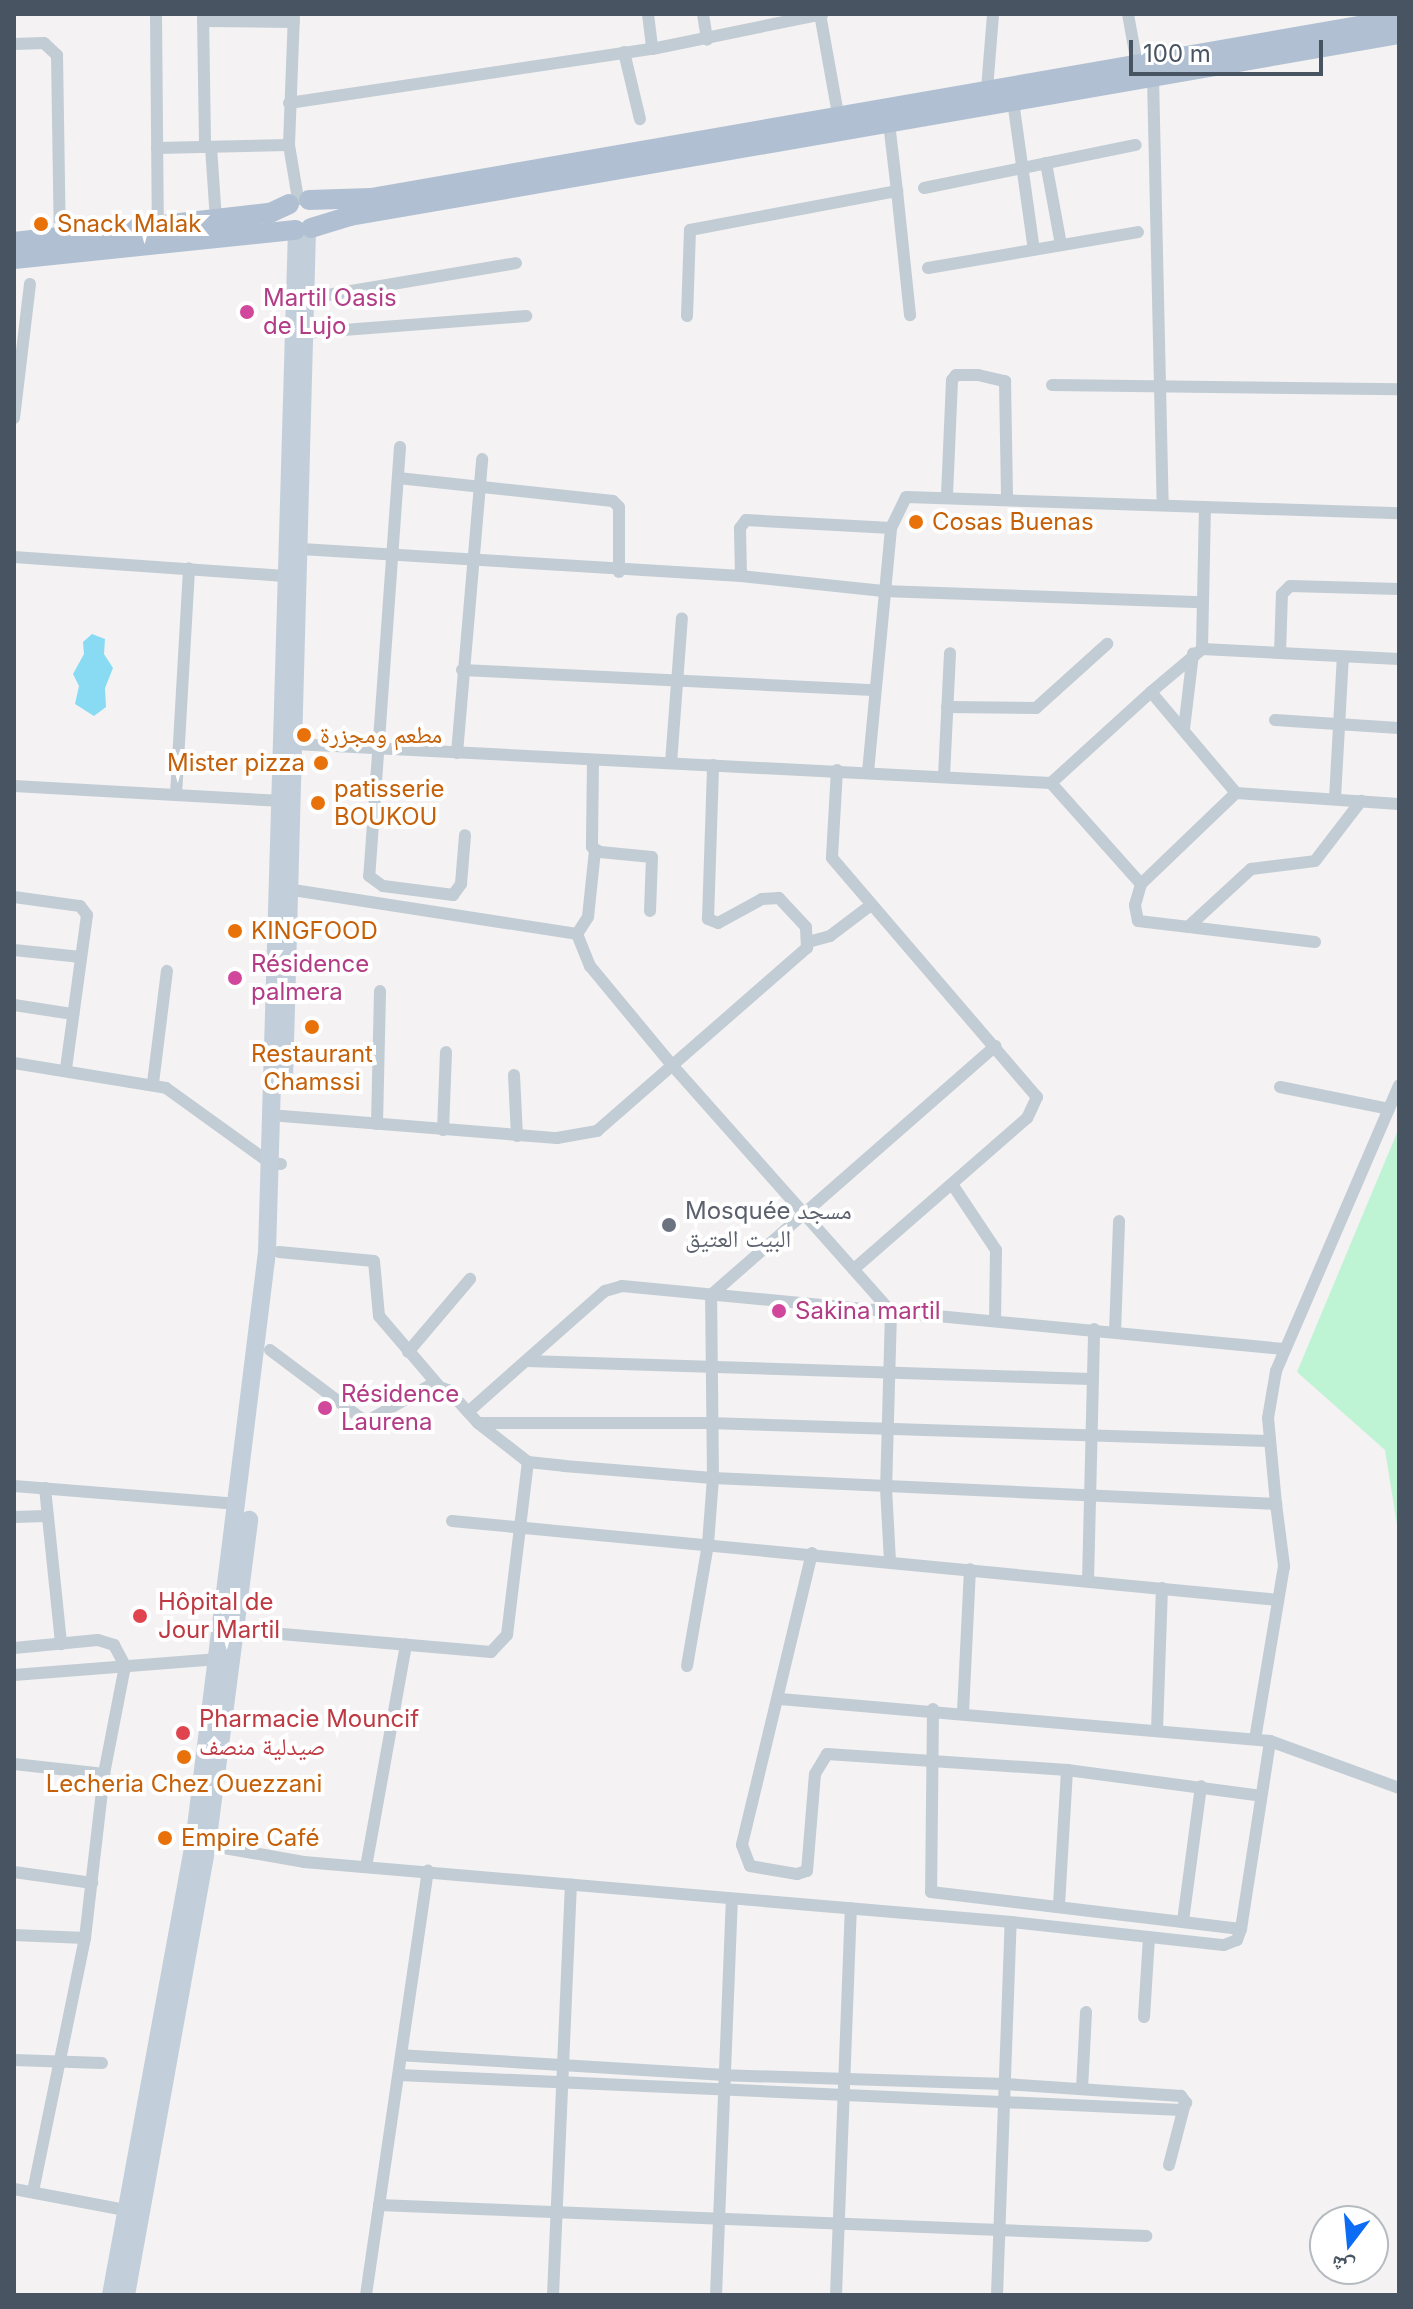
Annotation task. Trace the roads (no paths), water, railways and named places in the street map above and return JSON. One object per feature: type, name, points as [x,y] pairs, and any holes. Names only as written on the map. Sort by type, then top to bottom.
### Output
[{"type":"main road","points":[[14,259],[303,230],[350,216],[1013,101],[1145,70],[1399,19]]},
{"type":"main road","points":[[14,242],[270,213],[299,201],[371,198],[987,89],[1399,34]]},
{"type":"main road","points":[[299,201],[286,219],[303,230]]},
{"type":"street","points":[[156,14],[158,226]]},
{"type":"street","points":[[648,14],[652,49]]},
{"type":"street","points":[[703,14],[707,40]]},
{"type":"street","points":[[758,14],[760,28]]},
{"type":"street","points":[[289,103],[707,40],[821,14],[838,114]]},
{"type":"street","points":[[987,89],[993,14]]},
{"type":"street","points":[[1128,14],[1145,70],[1163,388],[1163,505]]},
{"type":"street","points":[[216,220],[208,147],[203,18],[294,18],[289,145],[299,201]]},
{"type":"street","points":[[14,44],[44,43],[57,55],[60,237]]},
{"type":"street","points":[[624,52],[640,119]]},
{"type":"street","points":[[1013,101],[1034,250]]},
{"type":"street","points":[[889,123],[910,315]]},
{"type":"street","points":[[157,148],[289,145]]},
{"type":"street","points":[[924,188],[1136,145]]},
{"type":"street","points":[[1046,163],[1061,245]]},
{"type":"street","points":[[687,316],[690,230],[897,191]]},
{"type":"street","points":[[111,2295],[194,1843],[238,1504],[282,1116],[293,890],[305,333],[303,230]]},
{"type":"street","points":[[126,2295],[207,1845],[270,1350],[279,1252],[275,1163],[284,576],[303,230]]},
{"type":"street","points":[[928,268],[1138,232]]},
{"type":"street","points":[[304,299],[516,263]]},
{"type":"street","points":[[14,415],[20,330],[30,284]]},
{"type":"street","points":[[305,333],[526,316]]},
{"type":"street","points":[[947,495],[952,380],[956,375],[978,375],[1005,381],[1007,497]]},
{"type":"street","points":[[1052,385],[1399,389]]},
{"type":"street","points":[[400,447],[377,748],[372,882],[453,895],[461,884],[465,835]]},
{"type":"street","points":[[457,753],[462,670],[483,488],[482,459]]},
{"type":"street","points":[[398,478],[613,501],[619,507],[619,572]]},
{"type":"street","points":[[868,772],[891,528],[906,497],[947,495],[1399,513]]},
{"type":"street","points":[[1184,729],[1202,602],[1205,507]]},
{"type":"street","points":[[741,576],[740,528],[746,520],[891,528]]},
{"type":"street","points":[[301,549],[474,558],[619,572],[741,576],[883,591],[1202,602]]},
{"type":"street","points":[[14,557],[284,576]]},
{"type":"street","points":[[176,795],[189,568]]},
{"type":"street","points":[[1280,653],[1282,594],[1290,586],[1399,589]]},
{"type":"street","points":[[671,763],[682,618]]},
{"type":"street","points":[[947,707],[1036,708],[1107,644]]},
{"type":"street","points":[[1051,783],[1197,652],[1399,659]]},
{"type":"street","points":[[944,776],[950,653]]},
{"type":"street","points":[[1335,798],[1343,657]]},
{"type":"street","points":[[462,670],[874,690]]},
{"type":"street","points":[[1151,692],[1236,793]]},
{"type":"street","points":[[1275,720],[1399,728]]},
{"type":"street","points":[[295,744],[1051,783],[1141,884]]},
{"type":"street","points":[[577,934],[588,917],[595,850],[593,760]]},
{"type":"street","points":[[282,1116],[517,1136],[584,1136],[672,1065],[795,962],[808,942],[806,927],[779,898],[762,899],[714,924],[708,919],[713,765]]},
{"type":"street","points":[[837,770],[829,849],[871,905],[1031,1085],[1037,1097],[1035,1110],[854,1269]]},
{"type":"street","points":[[14,786],[279,801]]},
{"type":"street","points":[[1315,942],[1138,921],[1135,905],[1141,884],[1236,793],[1399,804]]},
{"type":"street","points":[[1188,927],[1251,869],[1315,861],[1361,801]]},
{"type":"street","points":[[595,850],[652,857],[650,911]]},
{"type":"street","points":[[293,890],[577,934]]},
{"type":"street","points":[[14,897],[82,907],[87,915],[66,1069]]},
{"type":"street","points":[[808,942],[830,936],[871,905]]},
{"type":"street","points":[[577,934],[590,966],[672,1065],[891,1312],[886,1488],[890,1561]]},
{"type":"street","points":[[14,950],[81,957]]},
{"type":"street","points":[[153,1083],[167,971]]},
{"type":"street","points":[[377,1124],[380,991]]},
{"type":"street","points":[[14,1005],[73,1014]]},
{"type":"street","points":[[687,1666],[708,1544],[713,1478],[708,1423],[711,1295],[995,1046]]},
{"type":"street","points":[[443,1130],[446,1052]]},
{"type":"street","points":[[14,1063],[153,1083],[275,1163]]},
{"type":"street","points":[[514,1075],[517,1136]]},
{"type":"street","points":[[1255,1739],[1285,1551],[1268,1441],[1270,1396],[1284,1349],[1399,1085]]},
{"type":"street","points":[[1280,1087],[1389,1109]]},
{"type":"street","points":[[952,1184],[996,1250],[995,1320]]},
{"type":"street","points":[[1115,1332],[1119,1221]]},
{"type":"street","points":[[279,1252],[374,1261],[379,1316],[438,1385],[478,1423],[528,1462],[713,1478],[886,1488],[1276,1504]]},
{"type":"street","points":[[408,1352],[470,1279]]},
{"type":"street","points":[[468,1412],[614,1287],[634,1285],[711,1295],[1284,1349]]},
{"type":"street","points":[[1088,1581],[1087,1497],[1094,1329]]},
{"type":"street","points":[[270,1350],[366,1422],[379,1419],[425,1386],[438,1385]]},
{"type":"street","points":[[527,1361],[1091,1379]]},
{"type":"street","points":[[478,1423],[708,1423],[1268,1441]]},
{"type":"street","points":[[235,1630],[491,1652],[500,1646],[507,1635],[528,1462]]},
{"type":"street","points":[[14,1486],[238,1504]]},
{"type":"street","points":[[45,1488],[61,1644]]},
{"type":"street","points":[[14,1517],[46,1516]]},
{"type":"street","points":[[452,1521],[812,1553],[1278,1600]]},
{"type":"street","points":[[812,1553],[780,1699],[742,1845],[743,1858],[755,1868],[807,1871],[815,1774],[822,1757],[933,1758],[1067,1770],[1261,1796]]},
{"type":"street","points":[[963,1712],[970,1569]]},
{"type":"street","points":[[1157,1730],[1162,1588]]},
{"type":"street","points":[[14,1648],[107,1642],[125,1666],[104,1774],[85,1938],[33,2191]]},
{"type":"street","points":[[366,1867],[406,1645]]},
{"type":"street","points":[[14,1675],[218,1659]]},
{"type":"street","points":[[780,1699],[933,1709],[1270,1741],[1399,1788]]},
{"type":"street","points":[[933,1709],[931,1892],[1241,1929]]},
{"type":"street","points":[[207,1845],[261,1857],[1011,1922],[1224,1945],[1237,1940],[1241,1929],[1270,1741]]},
{"type":"street","points":[[14,1764],[104,1774]]},
{"type":"street","points":[[1059,1905],[1067,1770]]},
{"type":"street","points":[[1183,1921],[1201,1786]]},
{"type":"street","points":[[366,2295],[428,1870]]},
{"type":"street","points":[[14,1872],[92,1883]]},
{"type":"street","points":[[553,2295],[571,1884]]},
{"type":"street","points":[[716,2295],[732,1899]]},
{"type":"street","points":[[836,2295],[851,1908]]},
{"type":"street","points":[[997,2295],[1011,1922]]},
{"type":"street","points":[[14,1935],[85,1938]]},
{"type":"street","points":[[1144,2017],[1149,1937]]},
{"type":"street","points":[[1082,2089],[1086,2012]]},
{"type":"street","points":[[402,2055],[725,2075],[844,2075],[1181,2096],[1184,2107],[1169,2165]]},
{"type":"street","points":[[14,2060],[102,2063]]},
{"type":"street","points":[[399,2075],[724,2092],[1184,2107]]},
{"type":"street","points":[[14,2189],[125,2210]]},
{"type":"street","points":[[379,2205],[1146,2236]]},
{"type":"water","points":[[92,634],[105,639],[104,654],[113,668],[105,688],[106,707],[94,716],[75,704],[79,686],[73,674],[84,654],[83,642]]},
{"type":"place","name":"Snack Malak","points":[[41,224]]},
{"type":"place","name":"Martil Oasis de Lujo","points":[[247,312]]},
{"type":"place","name":"Cosas Buenas","points":[[916,522]]},
{"type":"place","name":"مطعم ومجزرة","points":[[304,735]]},
{"type":"place","name":"Mister pizza","points":[[321,763]]},
{"type":"place","name":"patisserie BOUKOU","points":[[318,803]]},
{"type":"place","name":"KINGFOOD","points":[[235,931]]},
{"type":"place","name":"Résidence palmera","points":[[235,978]]},
{"type":"place","name":"Restaurant Chamssi","points":[[312,1027]]},
{"type":"place","name":"Mosquée مسجد البيت العتيق","points":[[669,1225]]},
{"type":"place","name":"Sakina martil","points":[[779,1311]]},
{"type":"place","name":"Résidence Laurena","points":[[325,1408]]},
{"type":"place","name":"Hôpital de Jour Martil","points":[[140,1616]]},
{"type":"place","name":"Pharmacie Mouncif صيدلية منصف","points":[[183,1733]]},
{"type":"place","name":"Lecheria Chez Ouezzani","points":[[184,1757]]},
{"type":"place","name":"Empire Café","points":[[165,1838]]}]
